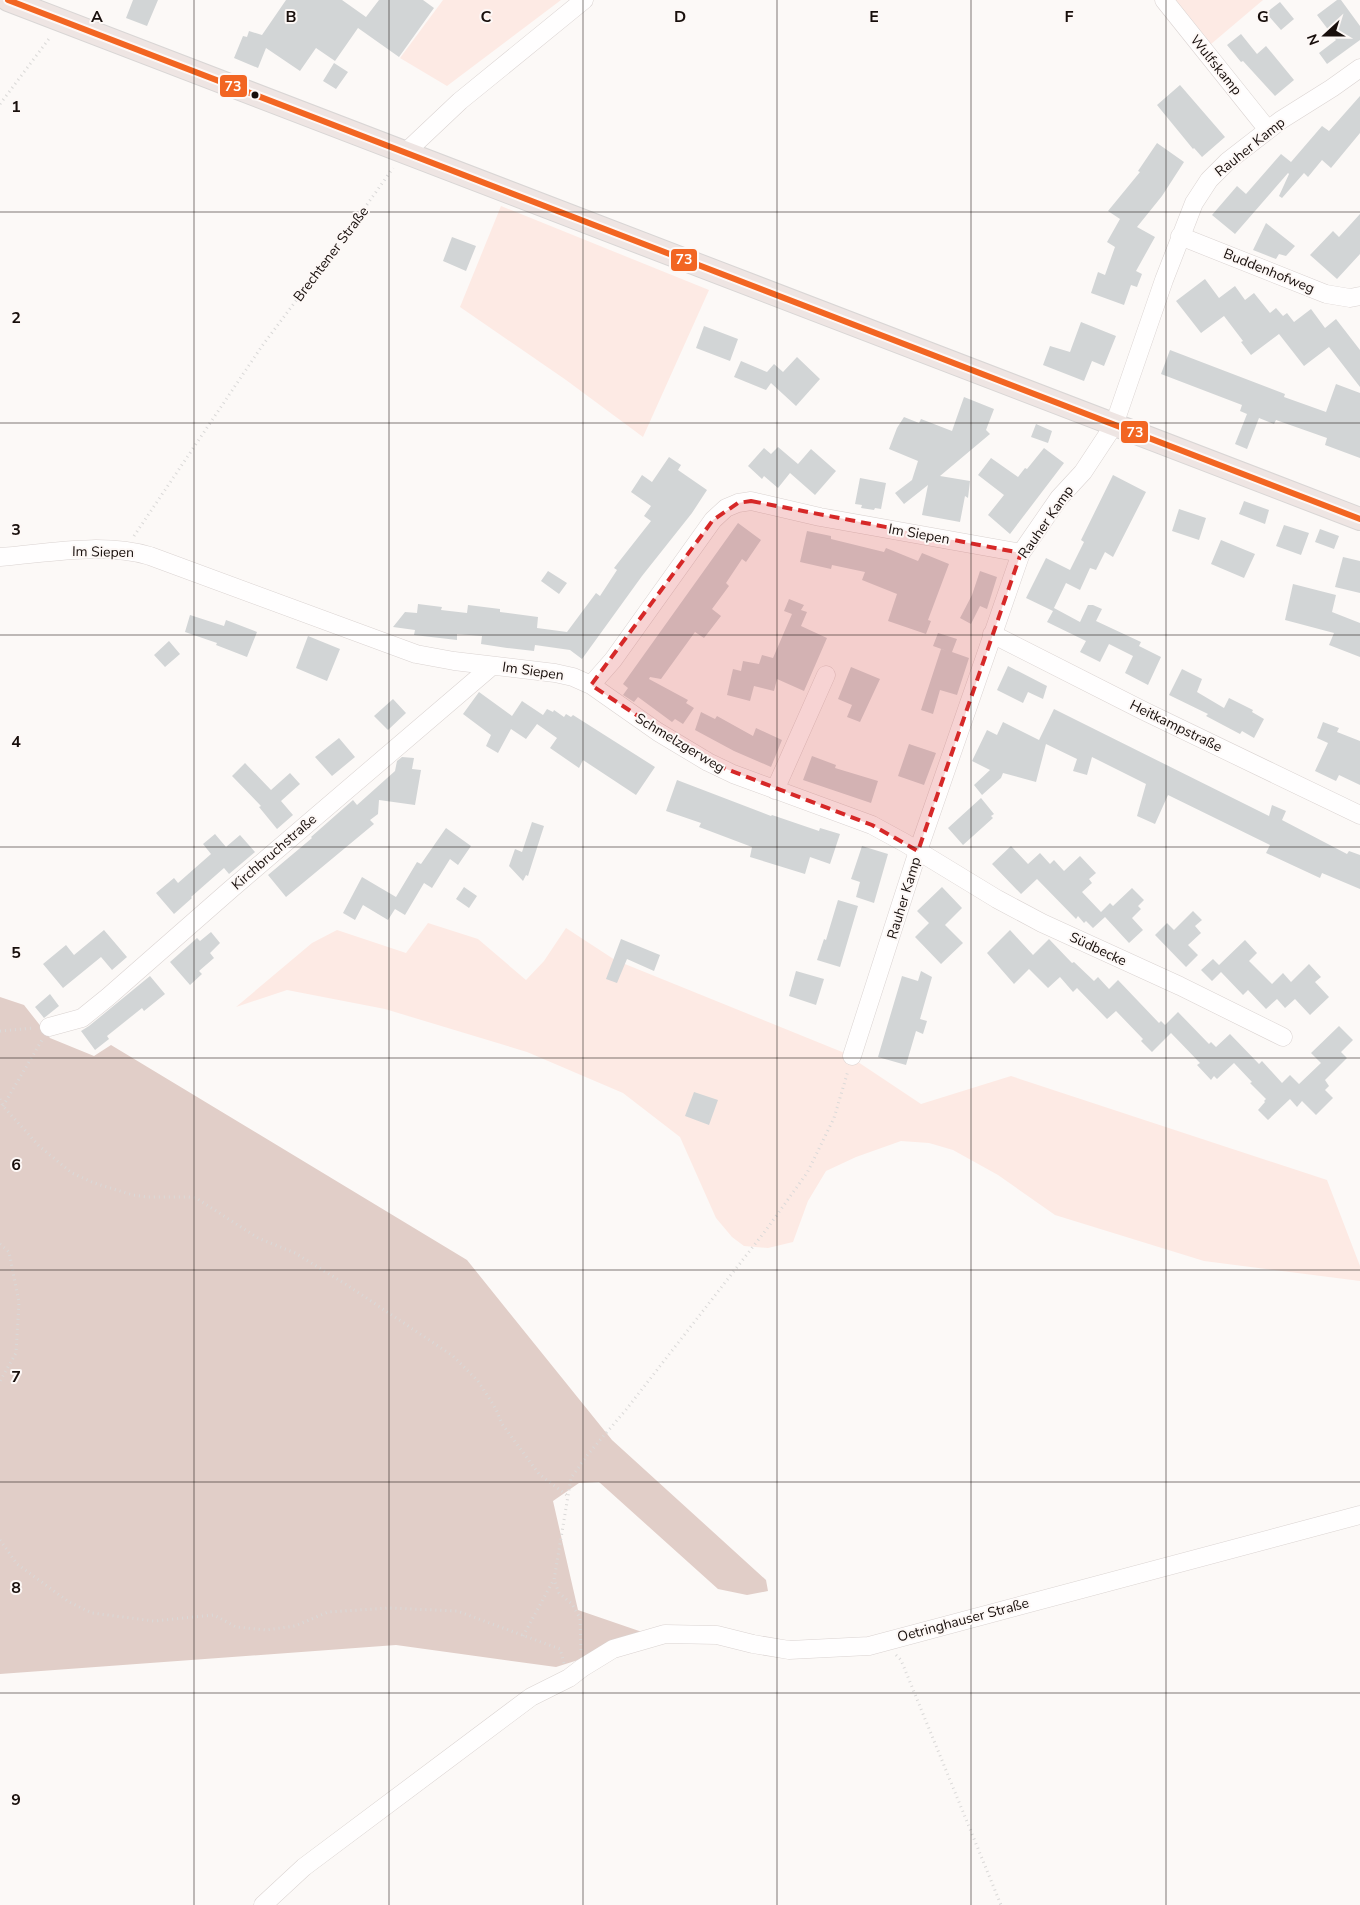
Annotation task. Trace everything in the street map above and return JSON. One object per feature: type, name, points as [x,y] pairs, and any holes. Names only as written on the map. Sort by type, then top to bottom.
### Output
[{"type":"main road","points":[[8,0],[1360,519]]},
{"type":"street","points":[[406,152],[460,101],[584,0]]},
{"type":"street","name":"Wulfskamp","points":[[1164,0],[1268,130]]},
{"type":"street","name":"Rauher Kamp","points":[[852,1056],[918,851],[1021,552],[1059,498],[1083,472],[1114,425],[1180,236],[1194,203],[1209,180],[1228,161],[1268,130],[1360,68]]},
{"type":"street","name":"Buddenhofweg","points":[[1180,236],[1326,294],[1350,298],[1360,296]]},
{"type":"street","name":"Im Siepen","points":[[0,557],[85,550],[126,550],[150,556],[416,654],[454,661],[555,673],[573,677],[591,685],[613,660],[713,520],[726,508],[738,502],[750,501],[820,517],[1021,552]]},
{"type":"street","name":"Heitkampstraße","points":[[992,634],[1144,711],[1360,815]]},
{"type":"street","name":"Kirchbruchstraße","points":[[49,1027],[82,1018],[108,997],[237,883],[492,666]]},
{"type":"street","points":[[775,790],[826,676]]},
{"type":"street","name":"Schmelzgerweg","points":[[591,685],[658,732],[708,762],[733,774],[872,825],[918,851]]},
{"type":"street","name":"Südbecke","points":[[918,851],[997,899],[1042,923],[1180,986],[1282,1037]]},
{"type":"street","name":"Oetringhauser Straße","points":[[263,1905],[304,1867],[531,1697],[575,1673],[613,1649],[665,1634],[717,1634],[789,1650],[869,1646],[1360,1515]]},
{"type":"path","points":[[0,104],[49,42],[60,20]]},
{"type":"path","name":"Brechtener Straße","points":[[126,550],[141,524],[262,346],[406,152]]},
{"type":"path","points":[[0,1031],[49,1027]]},
{"type":"path","points":[[3,1106],[49,1027]]},
{"type":"path","points":[[523,1636],[554,1580],[571,1478],[766,1230],[807,1173],[834,1118],[852,1056]]},
{"type":"path","points":[[0,1099],[3,1106],[39,1146],[72,1173],[94,1183],[133,1195],[196,1198],[258,1238],[295,1253],[453,1356],[478,1381],[496,1409],[502,1424],[539,1474],[568,1496]]},
{"type":"path","points":[[0,1244],[9,1252],[19,1302],[16,1353],[0,1381]]},
{"type":"path","points":[[0,1540],[17,1564],[69,1602],[92,1613],[154,1621],[214,1615],[236,1626],[266,1630],[296,1626],[328,1612],[389,1608],[457,1611],[560,1649],[575,1673]]},
{"type":"path","points":[[554,1580],[560,1594],[572,1604],[580,1618],[575,1673]]},
{"type":"path","points":[[883,1642],[901,1660],[1001,1905]]},
{"type":"highlighted area","points":[[751,501],[1021,553],[918,851],[872,825],[708,762],[591,685],[713,520],[738,503]]},
{"type":"shaded area","points":[[443,0],[561,0],[447,86],[400,58]]},
{"type":"shaded area","points":[[1164,0],[1263,0],[1204,50]]},
{"type":"shaded area","points":[[501,206],[709,290],[643,437],[566,380],[460,307]]},
{"type":"shaded area","points":[[428,923],[478,939],[526,980],[544,961],[566,928],[615,960],[852,1056],[852,1058],[921,1104],[1011,1076],[1327,1180],[1360,1266],[1360,1281],[1204,1261],[1055,1215],[998,1175],[953,1150],[929,1143],[901,1141],[856,1157],[826,1171],[808,1201],[793,1242],[768,1248],[744,1246],[732,1237],[716,1218],[680,1137],[623,1093],[527,1052],[385,1009],[287,990],[236,1007],[312,943],[337,930],[406,953]]},
{"type":"shaded area","points":[[0,997],[24,1005],[50,1038],[94,1056],[111,1045],[467,1260],[612,1440],[766,1580],[768,1591],[747,1595],[718,1589],[599,1482],[579,1483],[553,1501],[578,1610],[645,1633],[613,1649],[556,1667],[396,1645],[0,1674]]},
{"type":"building","points":[[133,0],[158,0],[147,26],[126,18]]},
{"type":"building","points":[[286,0],[342,0],[366,17],[379,0],[423,0],[434,8],[399,57],[358,28],[335,61],[316,48],[300,71],[266,48],[258,68],[234,58],[243,36],[247,37],[249,31],[262,35]]},
{"type":"building","points":[[1337,0],[1341,0],[1360,26],[1360,40],[1327,64],[1319,53],[1336,40],[1317,15]]},
{"type":"building","points":[[1280,2],[1294,19],[1281,30],[1266,13]]},
{"type":"building","points":[[1241,34],[1257,54],[1266,46],[1294,80],[1275,96],[1227,45]]},
{"type":"building","points":[[334,63],[348,72],[336,89],[323,81]]},
{"type":"building","points":[[1180,85],[1225,137],[1202,157],[1193,149],[1157,105]]},
{"type":"building","points":[[1360,96],[1360,133],[1331,168],[1322,160],[1308,177],[1304,173],[1282,198],[1279,196],[1288,173],[1235,234],[1212,215],[1237,186],[1246,194],[1281,154],[1291,162],[1322,126],[1329,131]]},
{"type":"building","points":[[1157,143],[1184,162],[1162,196],[1137,227],[1155,237],[1136,271],[1142,274],[1137,287],[1131,285],[1124,305],[1091,293],[1098,272],[1105,275],[1115,247],[1107,242],[1120,219],[1108,211],[1140,172],[1138,171]]},
{"type":"building","points":[[1360,214],[1360,254],[1337,279],[1310,255],[1333,231],[1339,237]]},
{"type":"building","points":[[1266,223],[1295,246],[1286,256],[1279,254],[1276,259],[1253,250]]},
{"type":"building","points":[[452,237],[476,246],[466,271],[443,261]]},
{"type":"building","points":[[1205,279],[1219,298],[1235,286],[1245,300],[1254,293],[1270,313],[1276,308],[1283,316],[1287,313],[1294,322],[1311,309],[1325,328],[1336,319],[1360,350],[1360,387],[1329,347],[1304,366],[1279,334],[1251,355],[1224,316],[1201,333],[1176,301]]},
{"type":"building","points":[[1081,322],[1116,336],[1104,366],[1092,361],[1084,381],[1043,365],[1050,346],[1070,352]]},
{"type":"building","points":[[704,326],[738,339],[730,361],[696,348]]},
{"type":"building","points":[[1170,350],[1285,394],[1284,397],[1326,412],[1336,384],[1360,393],[1360,458],[1325,445],[1327,438],[1276,420],[1274,424],[1259,418],[1247,449],[1235,444],[1247,414],[1240,411],[1242,405],[1161,374]]},
{"type":"building","points":[[797,357],[820,379],[796,406],[771,383],[766,390],[734,377],[741,361],[767,372],[774,364],[783,372]]},
{"type":"building","points":[[964,397],[994,409],[986,430],[990,434],[940,476],[970,481],[968,498],[965,496],[960,522],[922,515],[928,485],[904,504],[895,493],[912,480],[918,461],[889,449],[897,428],[904,417],[919,423],[921,419],[952,431]]},
{"type":"building","points":[[1036,424],[1052,431],[1048,443],[1031,437]]},
{"type":"building","points":[[778,447],[798,464],[811,449],[836,471],[815,495],[790,473],[778,488],[764,476],[762,479],[748,466],[764,448],[771,454]]},
{"type":"building","points":[[1044,448],[1064,463],[1010,534],[988,515],[1004,495],[978,475],[991,458],[1018,477]]},
{"type":"building","points":[[669,457],[681,465],[678,470],[707,490],[692,513],[642,576],[582,659],[570,650],[535,645],[534,651],[507,648],[481,644],[482,636],[457,634],[457,640],[414,635],[415,630],[393,627],[405,612],[417,613],[418,604],[442,607],[441,610],[467,613],[468,605],[538,617],[537,628],[567,632],[596,593],[600,596],[617,570],[614,568],[651,521],[644,516],[651,506],[631,492],[642,475],[652,482]]},
{"type":"building","points":[[1113,475],[1146,492],[1113,557],[1105,552],[1096,570],[1090,568],[1080,590],[1066,583],[1053,610],[1054,608],[1080,622],[1088,605],[1102,609],[1096,621],[1141,642],[1139,646],[1161,657],[1148,685],[1125,673],[1133,656],[1109,644],[1100,662],[1080,652],[1086,641],[1047,622],[1053,611],[1026,598],[1046,558],[1070,570],[1084,542],[1081,540]]},
{"type":"building","points":[[860,478],[886,483],[881,509],[861,508],[862,505],[855,504]]},
{"type":"building","points":[[1244,501],[1269,510],[1265,524],[1239,514]]},
{"type":"building","points":[[1179,509],[1206,518],[1199,540],[1172,531]]},
{"type":"building","points":[[738,523],[761,540],[746,562],[742,559],[726,583],[729,586],[712,609],[721,616],[704,638],[695,632],[661,679],[650,677],[649,679],[688,700],[686,703],[694,708],[683,724],[675,719],[672,722],[638,697],[634,702],[623,695],[628,688],[623,684]]},
{"type":"building","points":[[1284,525],[1309,533],[1301,555],[1276,546]]},
{"type":"building","points":[[1320,529],[1339,536],[1334,549],[1315,542]]},
{"type":"building","points":[[807,531],[884,552],[886,548],[918,561],[922,553],[949,564],[928,620],[931,621],[926,634],[888,621],[897,594],[862,580],[865,572],[832,565],[831,569],[800,562]]},
{"type":"building","points":[[1221,540],[1255,554],[1244,578],[1211,564]]},
{"type":"building","points":[[1343,557],[1360,561],[1360,593],[1335,587]]},
{"type":"building","points":[[548,571],[567,583],[559,594],[541,581]]},
{"type":"building","points":[[980,571],[997,577],[987,609],[980,606],[971,624],[960,618],[972,595]]},
{"type":"building","points":[[1293,584],[1336,595],[1332,612],[1360,623],[1360,657],[1329,645],[1334,633],[1285,620]]},
{"type":"building","points":[[789,599],[804,605],[801,610],[807,612],[801,626],[827,638],[804,691],[777,679],[774,691],[754,686],[750,701],[727,695],[733,669],[741,671],[743,661],[759,664],[762,655],[773,658],[792,614],[784,611]]},
{"type":"building","points":[[190,615],[224,626],[226,620],[257,632],[247,657],[216,645],[217,643],[185,632]]},
{"type":"building","points":[[938,633],[957,639],[952,652],[969,658],[957,695],[940,690],[933,714],[921,710],[941,649],[947,651],[933,646]]},
{"type":"building","points":[[308,636],[340,649],[327,681],[296,668]]},
{"type":"building","points":[[169,641],[180,654],[165,667],[154,655]]},
{"type":"building","points":[[1008,666],[1047,686],[1043,699],[1028,692],[1023,703],[997,690]]},
{"type":"building","points":[[851,667],[880,679],[860,722],[847,717],[852,705],[838,699]]},
{"type":"building","points":[[1182,669],[1202,679],[1197,692],[1224,708],[1229,698],[1253,710],[1252,712],[1264,719],[1254,738],[1242,731],[1240,734],[1206,716],[1208,714],[1169,695]]},
{"type":"building","points":[[479,692],[512,716],[522,701],[543,715],[547,709],[553,712],[554,710],[564,717],[566,714],[571,717],[573,715],[655,767],[636,795],[583,760],[579,768],[550,748],[557,738],[537,724],[526,739],[511,729],[498,753],[486,746],[491,735],[463,714]]},
{"type":"building","points":[[393,699],[406,713],[388,730],[374,716]]},
{"type":"building","points":[[1054,709],[1269,816],[1272,805],[1286,811],[1282,820],[1347,854],[1349,851],[1360,855],[1360,889],[1322,873],[1320,878],[1266,853],[1270,845],[1168,795],[1155,824],[1137,816],[1146,784],[1092,757],[1087,775],[1073,771],[1077,759],[1046,744],[1036,782],[1003,773],[1001,778],[982,795],[974,785],[990,770],[972,761],[987,730],[997,735],[1003,722],[1039,740]]},
{"type":"building","points":[[701,712],[715,719],[717,716],[753,736],[756,728],[782,740],[771,767],[734,751],[695,730]]},
{"type":"building","points":[[1323,722],[1339,728],[1337,732],[1360,741],[1360,785],[1339,775],[1336,781],[1315,771],[1328,743],[1317,738]]},
{"type":"building","points":[[339,738],[355,757],[332,776],[315,757]]},
{"type":"building","points":[[909,744],[936,753],[924,785],[898,776]]},
{"type":"building","points":[[812,756],[836,765],[835,768],[878,781],[871,803],[803,780]]},
{"type":"building","points":[[402,757],[414,758],[412,769],[421,770],[415,805],[379,800],[378,814],[370,820],[374,824],[286,897],[268,875],[353,800],[357,805],[395,771],[397,761]]},
{"type":"building","points":[[245,763],[271,790],[290,773],[300,784],[281,801],[293,815],[277,829],[259,807],[261,806],[232,776]]},
{"type":"building","points":[[677,780],[771,816],[819,831],[820,828],[840,834],[830,864],[810,857],[805,874],[750,857],[752,847],[699,827],[701,823],[666,811]]},
{"type":"building","points":[[981,798],[994,814],[991,816],[993,818],[963,845],[948,828]]},
{"type":"building","points":[[532,822],[544,826],[528,876],[526,875],[523,881],[509,866],[515,849],[522,852]]},
{"type":"building","points":[[446,828],[471,846],[458,865],[450,859],[432,888],[424,883],[405,915],[395,909],[388,920],[363,905],[355,920],[343,913],[362,877],[396,897],[417,862],[421,864]]},
{"type":"building","points":[[215,834],[226,847],[240,835],[255,852],[229,874],[224,868],[174,914],[156,893],[174,878],[178,883],[211,854],[203,844]]},
{"type":"building","points":[[862,846],[888,854],[874,903],[856,897],[860,882],[851,879]]},
{"type":"building","points":[[1011,846],[1028,864],[1040,853],[1050,864],[1054,860],[1064,871],[1080,856],[1096,873],[1089,879],[1092,883],[1082,892],[1101,912],[1110,903],[1113,906],[1132,888],[1144,900],[1138,906],[1141,909],[1132,918],[1143,930],[1129,943],[1105,917],[1093,928],[1086,921],[1084,923],[1078,916],[1076,919],[1037,879],[1021,894],[992,864]]},
{"type":"building","points":[[464,887],[477,896],[469,908],[456,899]]},
{"type":"building","points":[[942,887],[962,908],[945,925],[963,943],[941,964],[915,937],[929,923],[917,911]]},
{"type":"building","points":[[838,900],[858,906],[840,967],[817,960],[824,939],[826,940]]},
{"type":"building","points":[[1193,911],[1202,920],[1195,926],[1201,933],[1188,945],[1198,955],[1186,967],[1155,935],[1167,923],[1174,930]]},
{"type":"building","points":[[104,930],[127,957],[112,970],[101,957],[63,988],[43,964],[66,945],[74,955]]},
{"type":"building","points":[[1010,930],[1033,955],[1049,939],[1072,963],[1074,962],[1094,981],[1098,977],[1109,989],[1118,980],[1159,1023],[1161,1021],[1165,1025],[1178,1012],[1209,1044],[1211,1042],[1216,1047],[1230,1034],[1259,1064],[1262,1061],[1282,1083],[1290,1075],[1299,1084],[1321,1063],[1311,1053],[1339,1026],[1353,1040],[1341,1052],[1347,1058],[1325,1080],[1329,1086],[1325,1090],[1333,1098],[1316,1115],[1302,1101],[1297,1107],[1290,1099],[1268,1120],[1258,1110],[1266,1099],[1234,1063],[1217,1079],[1214,1076],[1211,1080],[1197,1065],[1200,1063],[1171,1033],[1152,1052],[1141,1041],[1143,1039],[1116,1011],[1107,1019],[1077,988],[1073,992],[1060,977],[1048,988],[1029,969],[1014,984],[987,953]]},
{"type":"building","points":[[211,932],[220,943],[210,953],[214,958],[199,971],[202,974],[190,985],[170,962],[197,938],[200,941]]},
{"type":"building","points":[[621,939],[660,955],[654,971],[627,959],[617,983],[606,979]]},
{"type":"building","points":[[1245,940],[1257,953],[1249,961],[1272,984],[1283,973],[1291,982],[1309,964],[1321,977],[1315,982],[1329,997],[1310,1015],[1295,999],[1285,1008],[1277,999],[1266,1009],[1248,990],[1243,995],[1221,972],[1212,981],[1201,970],[1213,959],[1219,965]]},
{"type":"building","points":[[796,971],[824,979],[816,1005],[789,996]]},
{"type":"building","points":[[921,971],[932,977],[920,1019],[927,1021],[923,1034],[916,1031],[906,1065],[878,1057],[902,976],[918,981]]},
{"type":"building","points":[[150,976],[165,994],[144,1011],[142,1008],[107,1036],[109,1039],[95,1050],[81,1031]]},
{"type":"building","points":[[50,994],[59,1006],[44,1018],[35,1007]]},
{"type":"building","points":[[694,1092],[718,1100],[709,1125],[685,1116]]},
{"type":"transit line","name":"73","points":[[8,0],[1360,519]]}]
